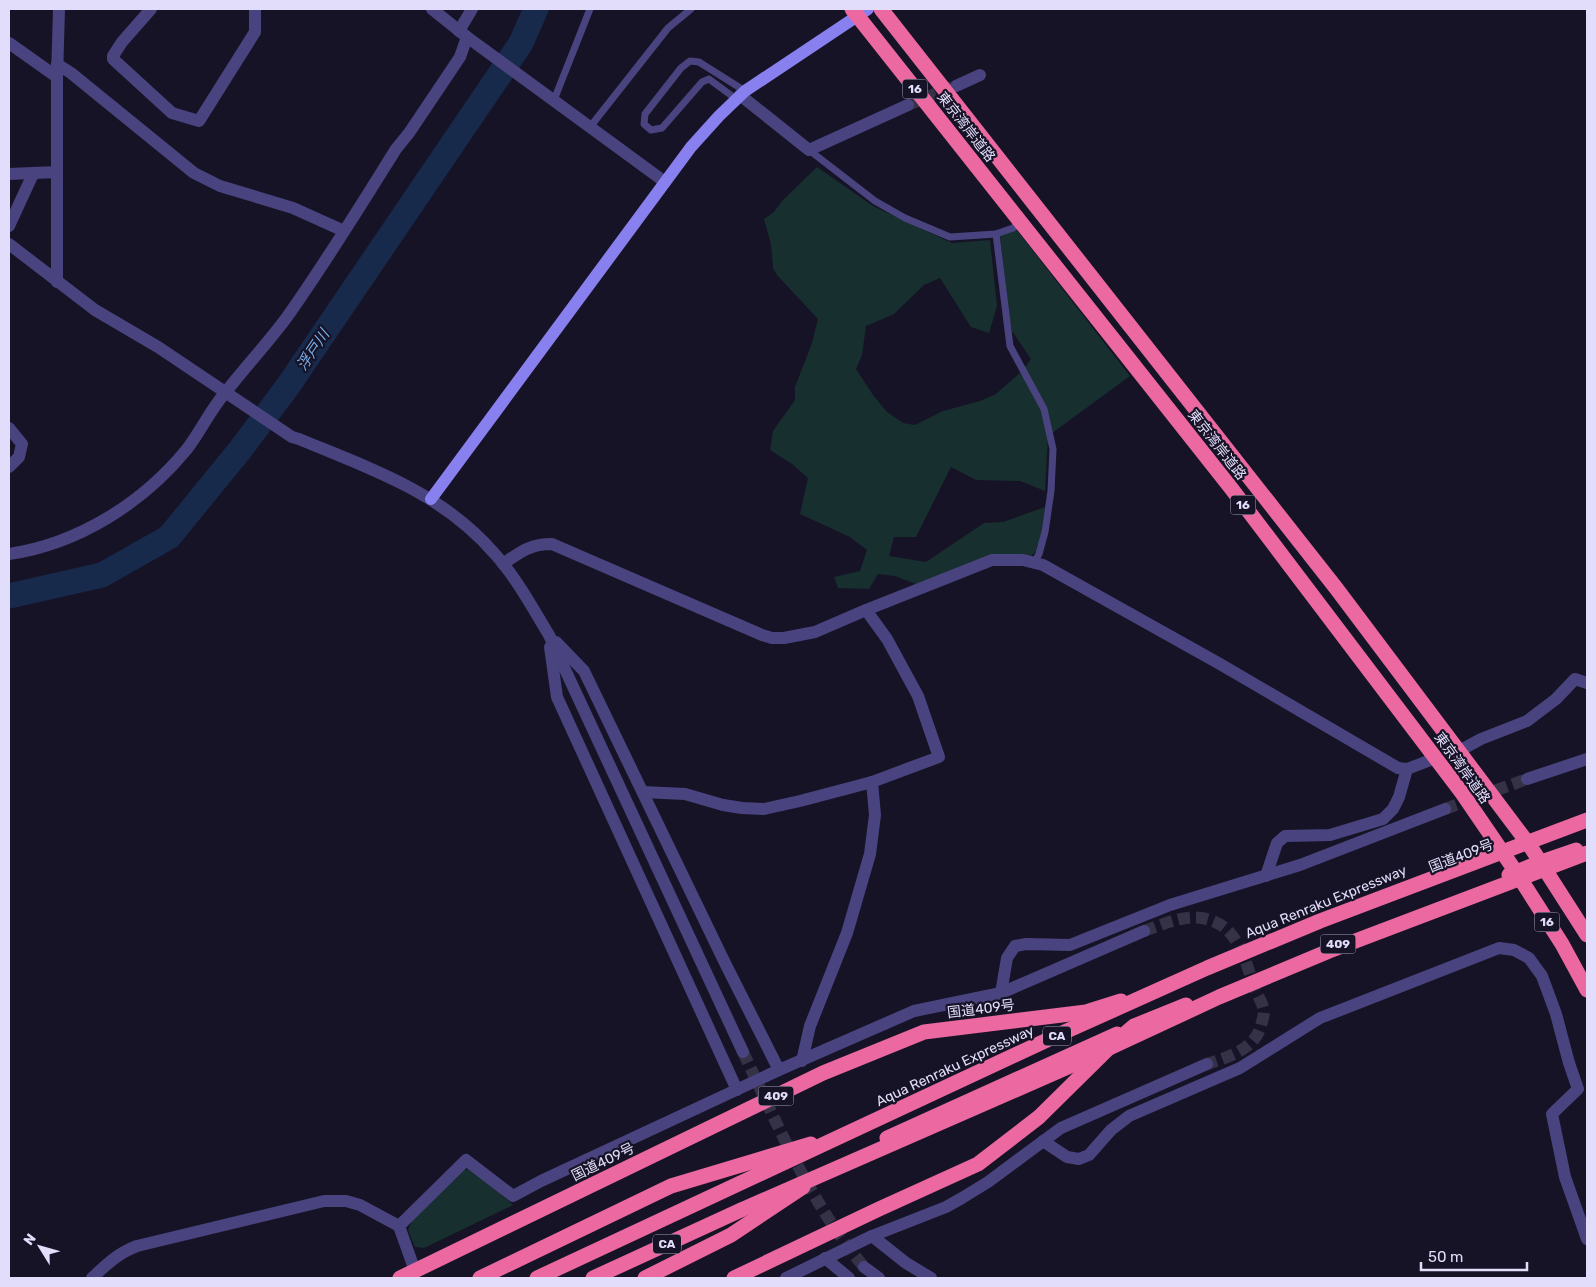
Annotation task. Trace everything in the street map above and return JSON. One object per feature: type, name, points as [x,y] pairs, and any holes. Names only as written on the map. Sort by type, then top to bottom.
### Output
[{"type":"highway","name":"東京湾岸道路","points":[[881,9],[1336,588],[1530,846],[1587,935]]},
{"type":"highway","name":"東京湾岸道路","points":[[859,11],[1020,222],[1231,488],[1436,758],[1516,872],[1562,944],[1587,990]]},
{"type":"highway","name":"Aqua Renraku Expressway","points":[[537,1278],[1051,1038],[1207,968],[1320,921],[1587,820]]},
{"type":"highway","name":"国道409号","points":[[400,1278],[823,1073],[924,1032],[1086,1012],[1175,985],[1530,846],[1587,828]]},
{"type":"highway","name":"409","points":[[734,1278],[978,1164],[1039,1117],[1114,1042],[1134,1026],[1541,862],[1587,847]]},
{"type":"highway","name":"CA","points":[[593,1278],[741,1210],[1075,1064],[1219,997],[1329,951],[1587,853]]},
{"type":"highway","points":[[480,1278],[671,1186],[802,1148],[1073,1034],[1175,985]]},
{"type":"highway","points":[[645,1278],[731,1235],[856,1152],[1134,1026]]},
{"type":"street","points":[[57,282],[56,77],[59,9]]},
{"type":"street","points":[[151,9],[122,42],[113,59],[172,112],[199,121],[255,32],[255,9]]},
{"type":"street","points":[[432,9],[463,34],[665,182]]},
{"type":"street","points":[[9,554],[52,543],[94,526],[140,497],[165,475],[188,447],[225,393],[287,317],[396,149],[409,133],[460,57],[463,34],[472,9]]},
{"type":"street","points":[[431,498],[690,147],[741,95],[859,11]]},
{"type":"street","points":[[9,43],[56,77]]},
{"type":"street","points":[[57,64],[71,73],[194,173],[220,186],[292,208],[344,231]]},
{"type":"street","points":[[956,86],[980,75]]},
{"type":"street","points":[[741,95],[809,150],[908,105]]},
{"type":"street","points":[[9,174],[57,172]]},
{"type":"street","points":[[9,226],[33,174]]},
{"type":"street","points":[[11,252],[95,310],[158,347],[292,438],[299,438],[389,476],[431,498],[464,524],[494,553],[519,587],[549,635],[742,1052]]},
{"type":"street","points":[[9,428],[22,444],[19,457],[9,467]]},
{"type":"street","points":[[502,564],[538,544],[552,544],[772,638],[784,638],[815,632],[992,560],[1023,560],[1043,565],[1211,659],[1398,768],[1407,769],[1436,758]]},
{"type":"street","points":[[642,792],[685,794],[722,805],[764,809],[872,782],[939,757],[918,696],[887,639],[866,610]]},
{"type":"street","points":[[549,635],[584,672],[779,1070]]},
{"type":"street","points":[[549,635],[557,697],[737,1090]]},
{"type":"street","points":[[1459,751],[1481,738],[1527,721],[1556,699],[1575,678],[1587,682]]},
{"type":"street","points":[[1527,779],[1587,759]]},
{"type":"street","points":[[1266,876],[1277,843],[1285,836],[1330,835],[1383,819],[1393,810],[1407,769]]},
{"type":"street","points":[[802,1061],[810,1026],[846,933],[870,854],[875,815],[872,782]]},
{"type":"street","points":[[1001,992],[1007,958],[1015,946],[1026,944],[1070,945],[1170,905],[1300,865],[1445,810]]},
{"type":"street","points":[[399,1226],[466,1160],[513,1196],[541,1181],[779,1070],[914,1011],[1001,992],[1144,930]]},
{"type":"street","points":[[1043,1141],[1067,1157],[1079,1159],[1089,1155],[1112,1130],[1129,1116],[1240,1068],[1320,1018],[1499,948],[1514,950],[1529,958],[1542,976],[1556,1014],[1578,1090],[1552,1114],[1565,1178],[1587,1240]]},
{"type":"street","points":[[786,1278],[872,1236],[962,1198],[988,1182],[1061,1128],[1207,1064]]},
{"type":"street","points":[[92,1278],[113,1258],[125,1250],[136,1246],[324,1201],[346,1201],[360,1205],[399,1226],[416,1271]]},
{"type":"street","points":[[872,1236],[906,1263],[931,1278]]},
{"type":"street","points":[[825,1258],[849,1278]]},
{"type":"street","points":[[864,1267],[879,1278]]},
{"type":"lane","points":[[554,100],[590,9]]},
{"type":"lane","points":[[590,127],[668,28],[692,9]]},
{"type":"lane","points":[[690,61],[699,62],[707,67],[741,95],[709,79],[702,82],[662,128],[651,130],[644,124],[645,114],[681,68],[690,61]]},
{"type":"lane","points":[[809,150],[875,201],[905,218],[950,237],[996,234],[1013,228],[1020,222]]},
{"type":"lane","points":[[996,234],[1010,346],[1044,409],[1053,449],[1051,491],[1045,532],[1039,554],[1034,563]]},
{"type":"green space","points":[[817,167],[873,206],[952,243],[990,240],[997,306],[989,333],[971,327],[940,278],[924,285],[894,314],[866,326],[862,355],[856,369],[887,412],[903,423],[915,425],[943,411],[980,401],[996,394],[1022,371],[1031,359],[1012,331],[1000,236],[1016,229],[1130,376],[1048,436],[1045,491],[1020,481],[976,480],[951,467],[916,537],[894,537],[889,556],[926,562],[984,523],[1003,522],[1045,507],[1039,549],[1031,556],[916,584],[895,576],[878,574],[869,589],[838,588],[834,577],[860,571],[867,550],[850,537],[800,514],[808,478],[792,464],[770,450],[773,431],[795,400],[795,387],[812,343],[818,319],[777,275],[773,268],[771,244],[764,219],[774,212],[782,201]]},
{"type":"green space","points":[[472,1169],[513,1205],[424,1248],[415,1247],[408,1230],[413,1219],[462,1170]]},
{"type":"waterway","name":"浮戸川","points":[[9,596],[102,575],[169,537],[240,450],[288,386],[521,43],[536,9]]},
{"type":"tunnel","points":[[908,105],[952,87]]},
{"type":"tunnel","points":[[1445,809],[1527,779]]},
{"type":"tunnel","points":[[1144,931],[1179,919],[1206,919],[1224,927],[1237,942],[1262,1003],[1264,1014],[1258,1034],[1253,1041],[1239,1051],[1207,1064]]},
{"type":"tunnel","points":[[743,1052],[783,1136],[812,1191],[845,1243],[864,1267]]}]
